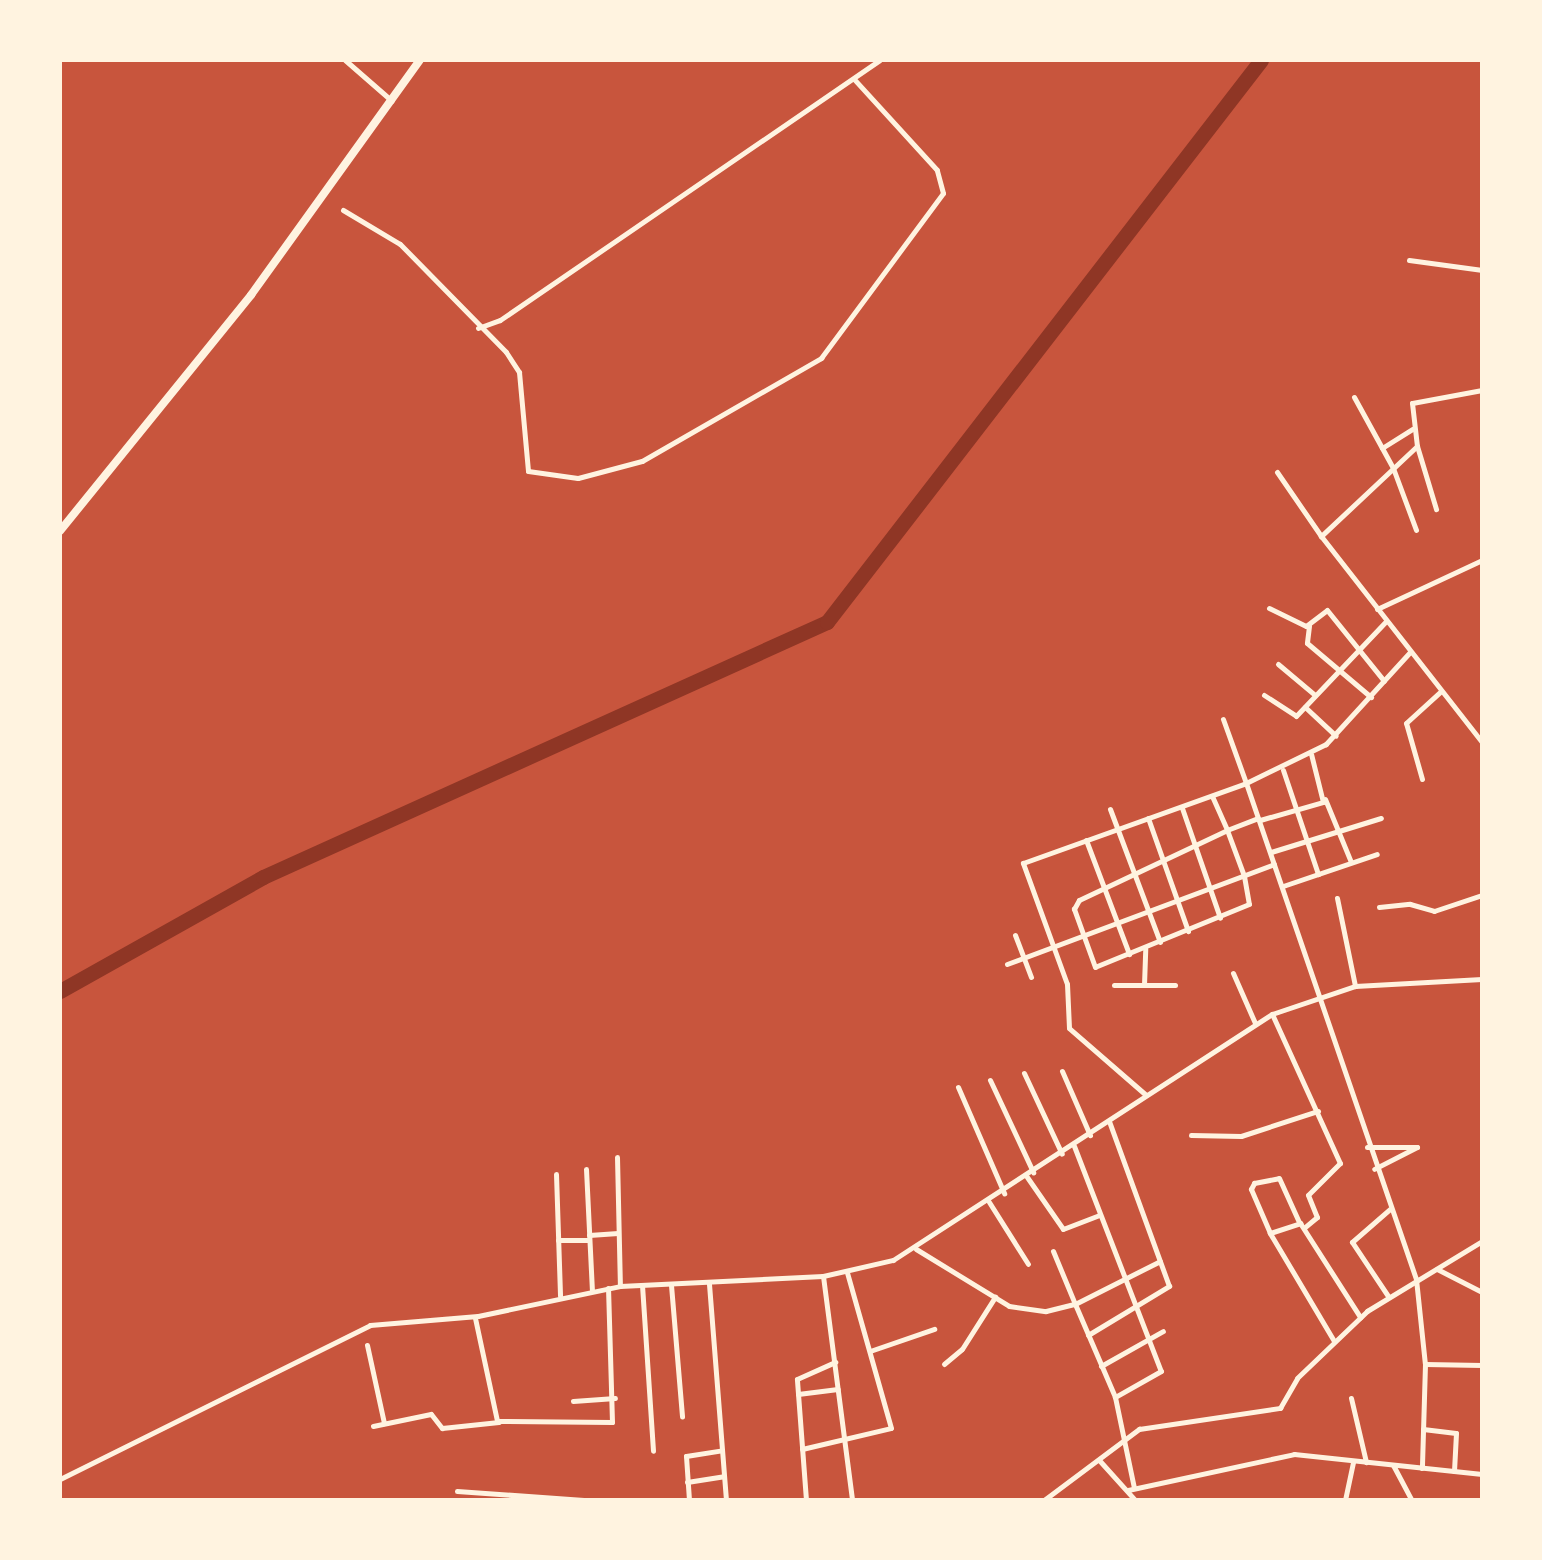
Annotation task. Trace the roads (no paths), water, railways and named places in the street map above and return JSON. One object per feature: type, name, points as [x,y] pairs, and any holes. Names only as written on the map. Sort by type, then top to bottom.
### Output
[{"type":"main road","points":[[60,531],[251,295],[420,60]]},
{"type":"street","points":[[345,60],[392,101]]},
{"type":"street","points":[[478,328],[500,320],[880,60]]},
{"type":"street","points":[[343,210],[400,244],[519,372],[528,471],[534,475],[578,478],[642,460],[797,375],[821,358],[860,312],[945,182],[854,78]]},
{"type":"street","points":[[1409,260],[1482,270]]},
{"type":"street","points":[[1436,509],[1412,429],[1412,403],[1482,390]]},
{"type":"street","points":[[1354,396],[1393,468],[1416,530]]},
{"type":"street","points":[[1382,448],[1412,429]]},
{"type":"street","points":[[1321,536],[1418,446]]},
{"type":"street","points":[[1277,472],[1321,536],[1482,742]]},
{"type":"street","points":[[1377,609],[1482,560]]},
{"type":"street","points":[[1269,608],[1310,625]]},
{"type":"street","points":[[1371,697],[1306,643],[1310,625],[1327,610],[1384,681]]},
{"type":"street","points":[[1264,695],[1292,716],[1386,621]]},
{"type":"street","points":[[1146,1094],[1069,1028],[1068,984],[1022,863],[1283,770],[1336,736],[1410,652]]},
{"type":"street","points":[[1278,664],[1315,695]]},
{"type":"street","points":[[1422,780],[1406,724],[1441,691]]},
{"type":"street","points":[[1304,706],[1336,736]]},
{"type":"street","points":[[1223,719],[1345,1062],[1374,1169],[1416,1279],[1426,1364],[1422,1468]]},
{"type":"street","points":[[1311,754],[1351,862]]},
{"type":"street","points":[[1283,770],[1318,874]]},
{"type":"street","points":[[1212,796],[1227,830],[1244,876],[1249,904],[1097,968],[1076,904],[1227,830],[1325,799]]},
{"type":"street","points":[[1182,808],[1220,918]]},
{"type":"street","points":[[1110,809],[1160,942]]},
{"type":"street","points":[[1148,818],[1188,931]]},
{"type":"street","points":[[1270,852],[1381,818]]},
{"type":"street","points":[[1086,840],[1129,955]]},
{"type":"street","points":[[1282,886],[1377,854]]},
{"type":"street","points":[[1007,964],[1274,864]]},
{"type":"street","points":[[1378,907],[1410,904],[1434,911],[1482,895]]},
{"type":"street","points":[[1337,898],[1354,986]]},
{"type":"street","points":[[1015,935],[1032,977]]},
{"type":"street","points":[[1144,985],[1145,949]]},
{"type":"street","points":[[1233,973],[1255,1023]]},
{"type":"street","points":[[60,1479],[215,1406],[347,1332],[474,1316],[620,1286],[823,1276],[847,1272],[916,1248],[1272,1014],[1318,994],[1354,986],[1482,979]]},
{"type":"street","points":[[1114,985],[1175,985]]},
{"type":"street","points":[[1270,1233],[1318,1218],[1308,1194],[1340,1162],[1272,1014]]},
{"type":"street","points":[[1062,1071],[1090,1135]]},
{"type":"street","points":[[1024,1073],[1062,1154]]},
{"type":"street","points":[[990,1080],[1031,1175],[1063,1230],[1099,1214]]},
{"type":"street","points":[[958,1087],[1004,1192]]},
{"type":"street","points":[[1191,1135],[1241,1136],[1318,1111]]},
{"type":"street","points":[[1088,1335],[1168,1290],[1109,1122]]},
{"type":"street","points":[[1074,1146],[1162,1371],[1115,1397]]},
{"type":"street","points":[[1368,1147],[1417,1147],[1374,1169]]},
{"type":"street","points":[[617,1157],[620,1286]]},
{"type":"street","points":[[586,1169],[592,1291]]},
{"type":"street","points":[[556,1174],[560,1297]]},
{"type":"street","points":[[1334,1341],[1270,1233],[1251,1189],[1254,1183],[1279,1178],[1302,1225],[1360,1317]]},
{"type":"street","points":[[989,1202],[1028,1264]]},
{"type":"street","points":[[1388,1296],[1352,1242],[1390,1209]]},
{"type":"street","points":[[558,1240],[618,1233]]},
{"type":"street","points":[[1044,1500],[1139,1430],[1280,1408],[1296,1378],[1360,1317],[1388,1296],[1482,1241]]},
{"type":"street","points":[[916,1248],[995,1298],[1028,1312],[1075,1304],[1160,1261]]},
{"type":"street","points":[[1053,1250],[1115,1397],[1131,1495]]},
{"type":"street","points":[[1437,1268],[1482,1292]]},
{"type":"street","points":[[802,1449],[845,1442],[890,1428],[847,1272]]},
{"type":"street","points":[[823,1276],[852,1500]]},
{"type":"street","points":[[709,1284],[726,1500]]},
{"type":"street","points":[[642,1285],[653,1451]]},
{"type":"street","points":[[671,1285],[682,1417]]},
{"type":"street","points":[[372,1426],[432,1414],[442,1428],[499,1422],[612,1422],[615,1398],[608,1288]]},
{"type":"street","points":[[944,1364],[962,1350],[995,1298]]},
{"type":"street","points":[[474,1316],[499,1422]]},
{"type":"street","points":[[870,1351],[934,1329]]},
{"type":"street","points":[[1101,1366],[1163,1330]]},
{"type":"street","points":[[366,1345],[384,1424]]},
{"type":"street","points":[[806,1500],[800,1373],[835,1362]]},
{"type":"street","points":[[1426,1364],[1482,1365]]},
{"type":"street","points":[[798,1394],[838,1388]]},
{"type":"street","points":[[573,1401],[615,1398]]},
{"type":"street","points":[[1351,1398],[1366,1462]]},
{"type":"street","points":[[1423,1429],[1456,1433],[1454,1471]]},
{"type":"street","points":[[689,1500],[686,1456],[722,1450]]},
{"type":"street","points":[[1131,1495],[1274,1455],[1314,1454],[1353,1462],[1482,1474]]},
{"type":"street","points":[[1099,1460],[1131,1495]]},
{"type":"street","points":[[1345,1500],[1353,1462]]},
{"type":"street","points":[[1392,1466],[1412,1500]]},
{"type":"street","points":[[687,1482],[724,1476]]},
{"type":"street","points":[[457,1492],[584,1500]]},
{"type":"waterway","points":[[60,991],[263,877],[827,622],[1261,60]]}]
